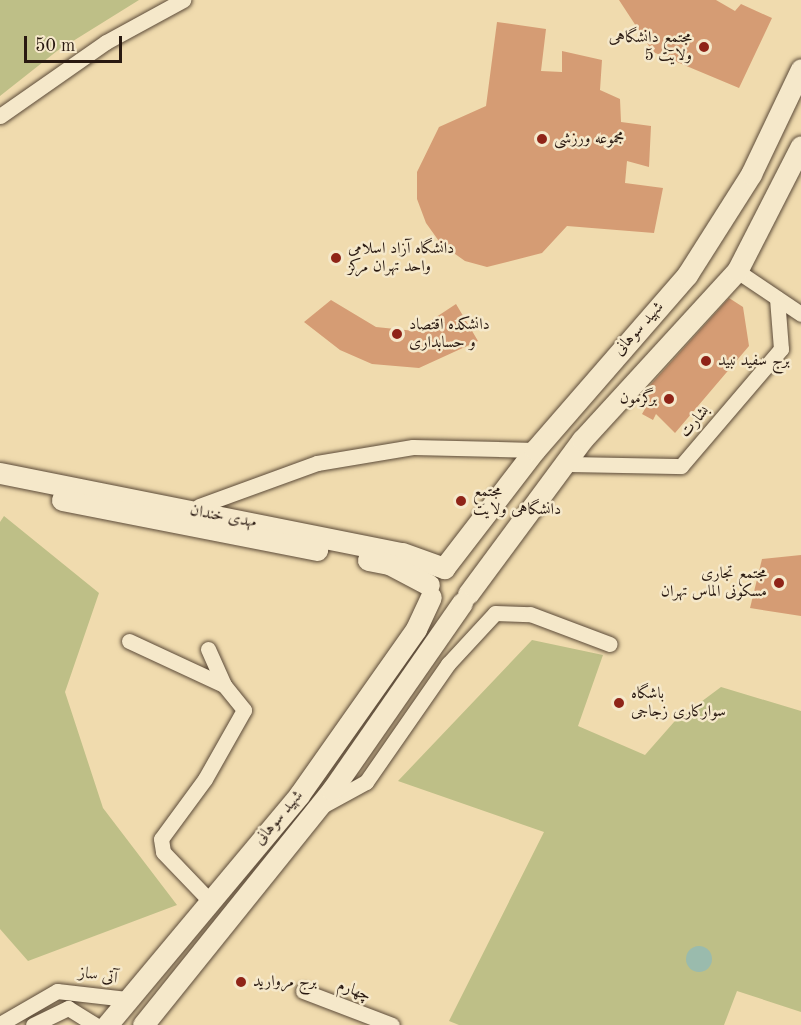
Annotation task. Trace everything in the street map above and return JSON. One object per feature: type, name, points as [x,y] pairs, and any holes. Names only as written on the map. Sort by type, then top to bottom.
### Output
[{"type":"main road","name":"شهید سوهانی","points":[[444,568],[536,450],[687,275],[751,174],[801,69]]},
{"type":"main road","name":"شهید سوهانی","points":[[143,1025],[318,808],[465,598],[563,464],[737,271],[801,146]]},
{"type":"main road","name":"مهدی خندان","points":[[0,473],[402,553],[444,568]]},
{"type":"main road","name":"مهدی خندان","points":[[0,487],[389,564],[430,591]]},
{"type":"main road","points":[[444,568],[466,576],[465,598],[446,607],[430,591],[434,574],[444,568]]},
{"type":"main road","name":"شهید سوهانی","points":[[106,1025],[299,795],[416,628],[430,591]]},
{"type":"main road","points":[[299,795],[318,808]]},
{"type":"street","points":[[0,116],[106,42],[183,0]]},
{"type":"street","points":[[737,271],[801,314]]},
{"type":"street","name":"بشارت","points":[[563,464],[681,466],[781,349],[777,298]]},
{"type":"street","points":[[200,506],[317,463],[413,447],[536,450]]},
{"type":"street","points":[[318,808],[366,782],[448,664],[495,613],[530,614],[610,644]]},
{"type":"street","points":[[129,641],[224,685]]},
{"type":"street","points":[[208,649],[224,685],[238,700],[243,716],[160,847],[210,901]]},
{"type":"street","name":"آتی ساز","points":[[0,1024],[57,991],[127,999]]},
{"type":"street","name":"چهارم","points":[[303,991],[392,1025]]},
{"type":"street","points":[[33,1025],[68,1008],[95,1025]]},
{"type":"green space","points":[[0,0],[139,0],[57,51],[0,96]]},
{"type":"green space","points":[[4,516],[99,593],[65,692],[103,808],[177,905],[28,961],[0,929],[0,522]]},
{"type":"green space","points":[[532,640],[603,655],[578,726],[645,755],[674,722],[721,687],[801,711],[801,1012],[737,991],[724,1025],[459,1025],[449,1021],[544,832],[398,781]]},
{"type":"shaded area","points":[[699,946],[708,950],[712,959],[708,968],[699,972],[690,968],[686,959],[690,950]]},
{"type":"building","name":"مجتمع دانشگاهی ولایت 5","points":[[619,0],[716,0],[735,11],[741,4],[772,18],[739,88],[653,52]]},
{"type":"building","name":"مجموعه ورزشی","points":[[497,22],[546,29],[541,71],[562,72],[562,51],[602,60],[600,90],[620,99],[621,122],[651,126],[649,167],[627,161],[625,183],[663,188],[654,233],[567,226],[542,253],[487,267],[465,261],[441,244],[426,223],[417,199],[417,172],[439,127],[486,106]]},
{"type":"building","name":"برج سفید نبید","points":[[729,298],[743,307],[749,346],[675,433],[656,414],[653,420],[642,414],[649,402],[642,394]]},
{"type":"building","name":"دانشکده اقتصاد و حسابداری","points":[[331,300],[376,327],[415,331],[456,304],[478,341],[419,368],[372,364],[340,350],[304,322]]},
{"type":"building","name":"مجتمع تجاری مسکونی الماس تهران","points":[[801,555],[801,616],[750,608],[762,559]]},
{"type":"place","name":"مجتمع دانشگاهی ولایت 5","points":[[704,47]]},
{"type":"place","name":"مجموعه ورزشی","points":[[542,139]]},
{"type":"place","name":"دانشگاه آزاد اسلامی واحد تهران مرکز","points":[[336,258]]},
{"type":"place","name":"دانشکده اقتصاد و حسابداری","points":[[397,334]]},
{"type":"place","name":"برج سفید نبید","points":[[706,361]]},
{"type":"place","name":"برگرمون","points":[[669,399]]},
{"type":"place","name":"مجتمع دانشگاهی ولایت","points":[[461,501]]},
{"type":"place","name":"مجتمع تجاری مسکونی الماس تهران","points":[[779,583]]},
{"type":"place","name":"باشگاه سواركاری زجاجی","points":[[619,703]]},
{"type":"place","name":"برج مروارید","points":[[241,982]]}]
